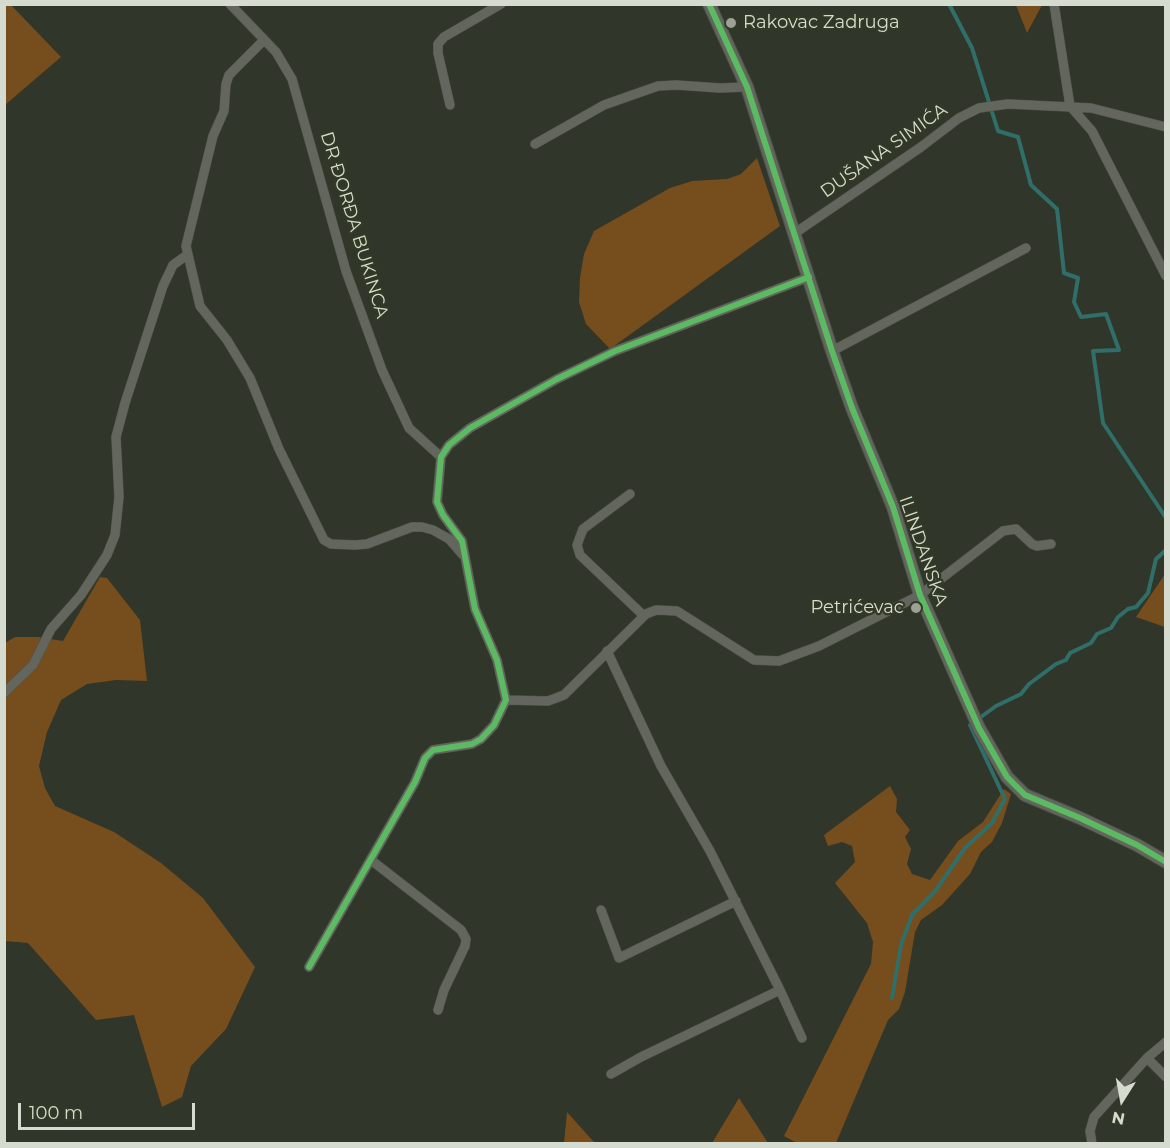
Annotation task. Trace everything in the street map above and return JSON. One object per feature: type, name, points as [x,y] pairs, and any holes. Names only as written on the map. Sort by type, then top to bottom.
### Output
[{"type":"street","name":"DR ĐORĐA BUKINCA","points":[[230,4],[276,52],[292,79],[346,271],[382,370],[409,428],[441,457]]},
{"type":"street","points":[[450,105],[438,44],[444,37],[501,4]]},
{"type":"street","name":"ILINDANSKA","points":[[709,4],[747,87],[852,408],[893,507],[920,595],[972,716],[1007,777],[1025,795],[1090,822],[1166,862]]},
{"type":"street","points":[[1054,4],[1070,106],[1092,131],[1166,276]]},
{"type":"street","points":[[264,40],[229,75],[224,111],[213,136],[186,246],[200,306],[227,340],[250,378],[279,449],[324,540],[331,544],[367,544],[412,527],[422,527],[449,539],[465,556]]},
{"type":"street","points":[[535,144],[604,105],[658,86],[747,87]]},
{"type":"street","name":"DUŠANA SIMIĆA","points":[[795,233],[921,147],[959,118],[980,108],[996,104],[1090,108],[1166,127]]},
{"type":"street","points":[[832,351],[1026,248]]},
{"type":"street","points":[[4,693],[33,665],[51,629],[81,595],[107,555],[116,535],[119,497],[116,437],[163,286],[173,265],[187,255]]},
{"type":"street","points":[[309,967],[415,783],[429,753],[434,750],[472,744],[481,739],[494,725],[506,700],[497,660],[475,609],[462,541],[443,515],[437,502],[441,457],[449,445],[470,428],[557,379],[615,351],[808,277]]},
{"type":"street","points":[[630,494],[583,529],[577,545],[580,555],[644,616]]},
{"type":"street","points":[[506,700],[548,701],[564,696],[644,616],[656,610],[677,611],[747,657],[761,662],[779,661],[819,646],[920,595],[1003,531],[1016,530],[1032,544],[1043,546],[1051,544]]},
{"type":"street","points":[[607,651],[661,766],[736,901],[802,1038]]},
{"type":"street","points":[[371,860],[461,930],[466,939],[438,1010]]},
{"type":"street","points":[[601,910],[620,958],[736,901]]},
{"type":"street","points":[[611,1074],[641,1057],[780,990]]},
{"type":"street","points":[[1092,1143],[1089,1136],[1094,1117],[1147,1058],[1166,1042]]},
{"type":"street","points":[[1147,1058],[1166,1077]]},
{"type":"shaded area","points":[[5,4],[11,5],[61,57],[5,105]]},
{"type":"shaded area","points":[[1016,5],[1042,5],[1027,33]]},
{"type":"shaded area","points":[[757,158],[780,226],[610,349],[586,324],[579,302],[584,254],[594,231],[670,188],[692,181],[727,179],[741,174]]},
{"type":"shaded area","points":[[1165,574],[1165,627],[1136,617]]},
{"type":"shaded area","points":[[100,577],[107,578],[140,620],[147,681],[116,680],[87,684],[61,700],[47,732],[39,766],[45,788],[55,806],[114,832],[161,863],[203,898],[255,967],[226,1029],[191,1066],[182,1097],[162,1107],[134,1015],[96,1020],[28,943],[5,941],[5,643],[15,637],[38,637],[63,641]]},
{"type":"shaded area","points":[[890,786],[897,799],[896,812],[910,830],[905,837],[911,849],[907,864],[912,874],[930,880],[958,841],[983,822],[1004,789],[1011,794],[1002,823],[992,842],[981,852],[970,874],[942,905],[921,920],[915,932],[905,992],[899,1009],[888,1020],[836,1143],[797,1143],[784,1136],[871,964],[873,942],[867,923],[835,883],[855,862],[852,846],[842,842],[828,846],[824,835]]},
{"type":"shaded area","points":[[739,1098],[768,1143],[712,1143]]},
{"type":"shaded area","points":[[567,1112],[593,1141],[596,1143],[564,1143]]},
{"type":"waterway","points":[[949,4],[972,48],[998,131],[1018,137],[1031,185],[1057,209],[1064,273],[1078,278],[1074,302],[1081,317],[1106,314],[1119,350],[1093,351],[1103,423],[1166,518]]},
{"type":"waterway","points":[[892,998],[901,945],[912,915],[936,890],[965,848],[992,823],[1005,799],[970,725],[996,706],[1021,694],[1029,684],[1056,664],[1066,660],[1070,653],[1091,643],[1097,634],[1111,628],[1118,617],[1128,609],[1136,607],[1148,593],[1156,559],[1166,550]]},
{"type":"cycle path","points":[[709,4],[747,87],[832,351],[852,408],[893,507],[920,595],[979,728],[1007,777],[1025,795],[1137,845],[1166,862]]},
{"type":"cycle path","points":[[309,967],[415,782],[425,758],[433,750],[472,744],[481,739],[494,725],[506,700],[497,660],[475,609],[462,541],[443,515],[437,502],[441,457],[449,445],[470,428],[557,379],[615,351],[809,277]]},
{"type":"place","name":"Rakovac Zadruga","points":[[731,23]]},
{"type":"place","name":"Petrićevac","points":[[916,608]]}]
